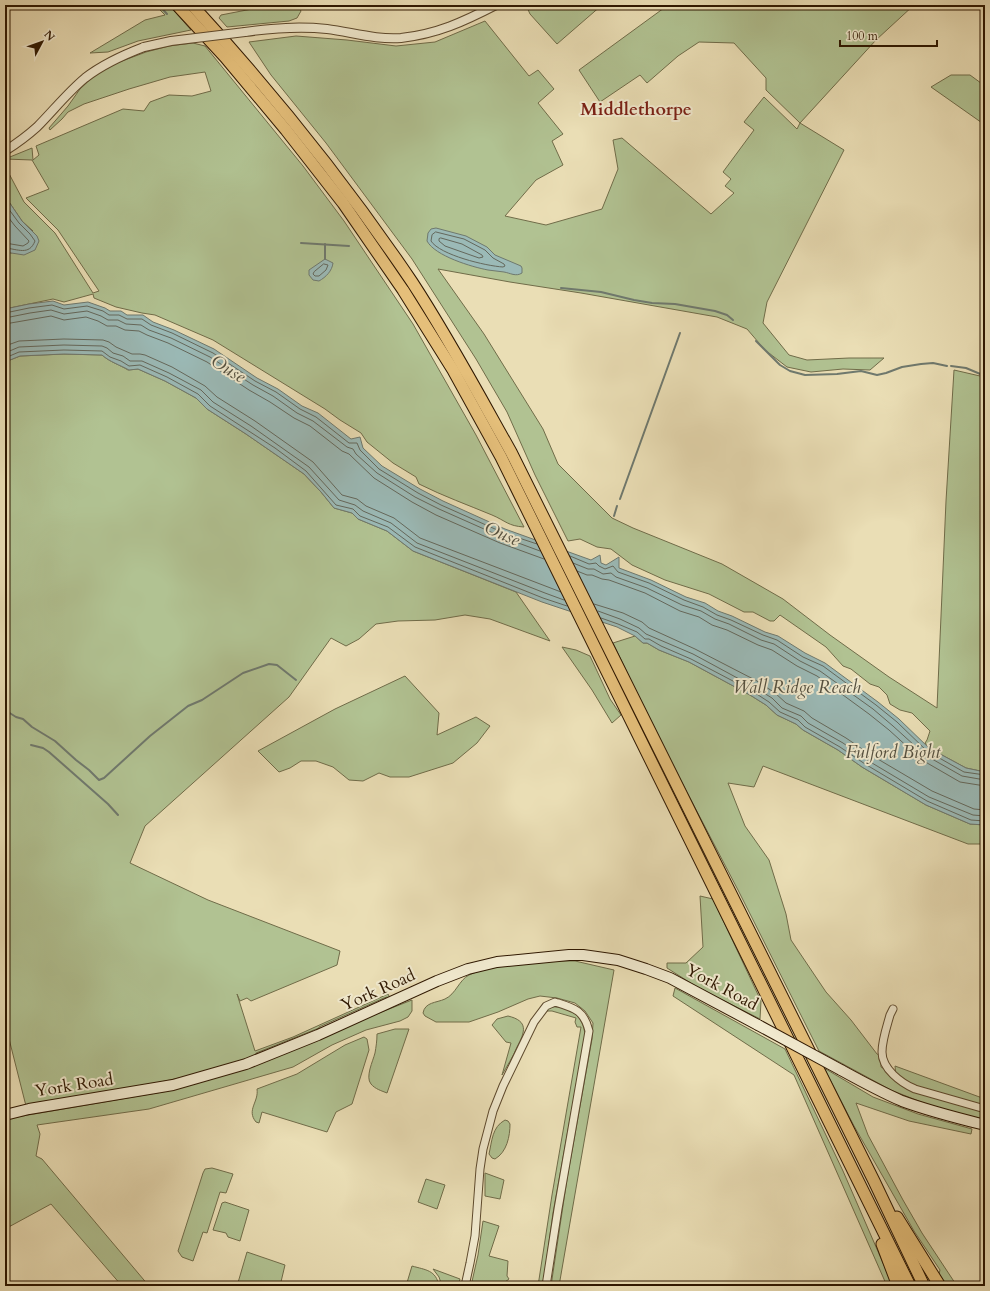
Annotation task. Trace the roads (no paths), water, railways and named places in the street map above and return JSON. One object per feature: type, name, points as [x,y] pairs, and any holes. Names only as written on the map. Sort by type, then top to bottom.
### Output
[{"type":"highway","points":[[176,5],[225,57],[286,130],[343,204],[403,290],[506,454],[632,695],[874,1181],[924,1286]]},
{"type":"highway","points":[[192,5],[234,50],[289,116],[351,196],[420,296],[462,364],[622,701],[910,1286]]},
{"type":"highway","points":[[874,1181],[940,1286]]},
{"type":"highway","points":[[859,1184],[898,1286]]},
{"type":"main road","name":"York Road","points":[[5,1115],[29,1109],[173,1085],[246,1064],[318,1035],[423,987],[468,969],[497,962],[569,954],[624,962],[670,978],[868,1085],[926,1110],[985,1125]]},
{"type":"street","points":[[5,151],[31,132],[85,78],[118,57],[144,47],[178,40],[300,26],[328,29],[366,36],[399,38],[427,34],[445,29],[496,5]]},
{"type":"street","points":[[465,1286],[475,1236],[482,1154],[493,1111],[503,1086],[534,1022],[546,1006],[555,1002],[575,1009],[582,1014],[589,1031],[546,1286]]},
{"type":"street","points":[[893,1009],[890,1014],[882,1053],[886,1063],[896,1078],[905,1085],[915,1089],[985,1109]]},
{"type":"water","points":[[5,196],[22,221],[37,236],[39,241],[35,250],[24,255],[5,252]]},
{"type":"water","points":[[436,228],[466,236],[487,247],[495,255],[521,266],[522,273],[515,275],[481,269],[446,256],[431,246],[427,241],[428,233],[431,229]]},
{"type":"water","points":[[325,259],[333,263],[330,271],[319,281],[313,280],[309,275],[309,270]]},
{"type":"water","name":"Wall Ridge Reach","points":[[53,301],[64,305],[88,302],[110,311],[121,311],[127,315],[143,315],[153,322],[214,349],[257,378],[278,389],[302,406],[318,413],[351,439],[360,437],[363,448],[382,466],[443,501],[505,529],[591,560],[600,555],[601,563],[606,565],[619,557],[619,568],[651,580],[686,597],[705,603],[718,611],[765,632],[778,636],[805,653],[825,663],[878,702],[899,719],[929,748],[966,768],[985,772],[985,825],[970,824],[926,805],[862,767],[838,750],[803,730],[796,724],[777,715],[766,705],[750,695],[689,662],[659,650],[647,643],[643,643],[635,636],[617,627],[542,602],[413,551],[387,531],[358,519],[352,513],[334,508],[304,474],[207,409],[196,398],[165,381],[138,369],[129,370],[112,362],[102,355],[64,354],[20,356],[5,362],[5,309]]},
{"type":"waterway","points":[[159,5],[167,14]]},
{"type":"waterway","points":[[301,243],[349,246]]},
{"type":"waterway","points":[[325,244],[325,259]]},
{"type":"waterway","points":[[561,288],[601,292],[634,300],[652,303],[675,304],[715,311],[727,315],[733,320]]},
{"type":"waterway","points":[[620,499],[680,333]]},
{"type":"waterway","points":[[756,341],[780,365],[790,371],[805,375],[837,374],[861,371],[877,375],[902,367],[921,364],[933,363],[947,366]]},
{"type":"waterway","points":[[951,366],[966,368],[985,376]]},
{"type":"waterway","points":[[614,516],[617,506]]},
{"type":"waterway","points":[[5,710],[16,717],[23,719],[32,727],[55,741],[99,780],[104,778],[150,736],[188,706],[202,700],[243,673],[269,664],[277,665],[296,680]]},
{"type":"waterway","points":[[31,745],[43,748],[49,752],[108,804],[118,815]]},
{"type":"district","name":"Middlethorpe","points":[[636,109]]},
{"type":"water label","name":"Ouse","points":[[228,369]]},
{"type":"water label","name":"Ouse","points":[[502,534]]},
{"type":"water label","name":"Fulford Bight","points":[[893,752]]}]
